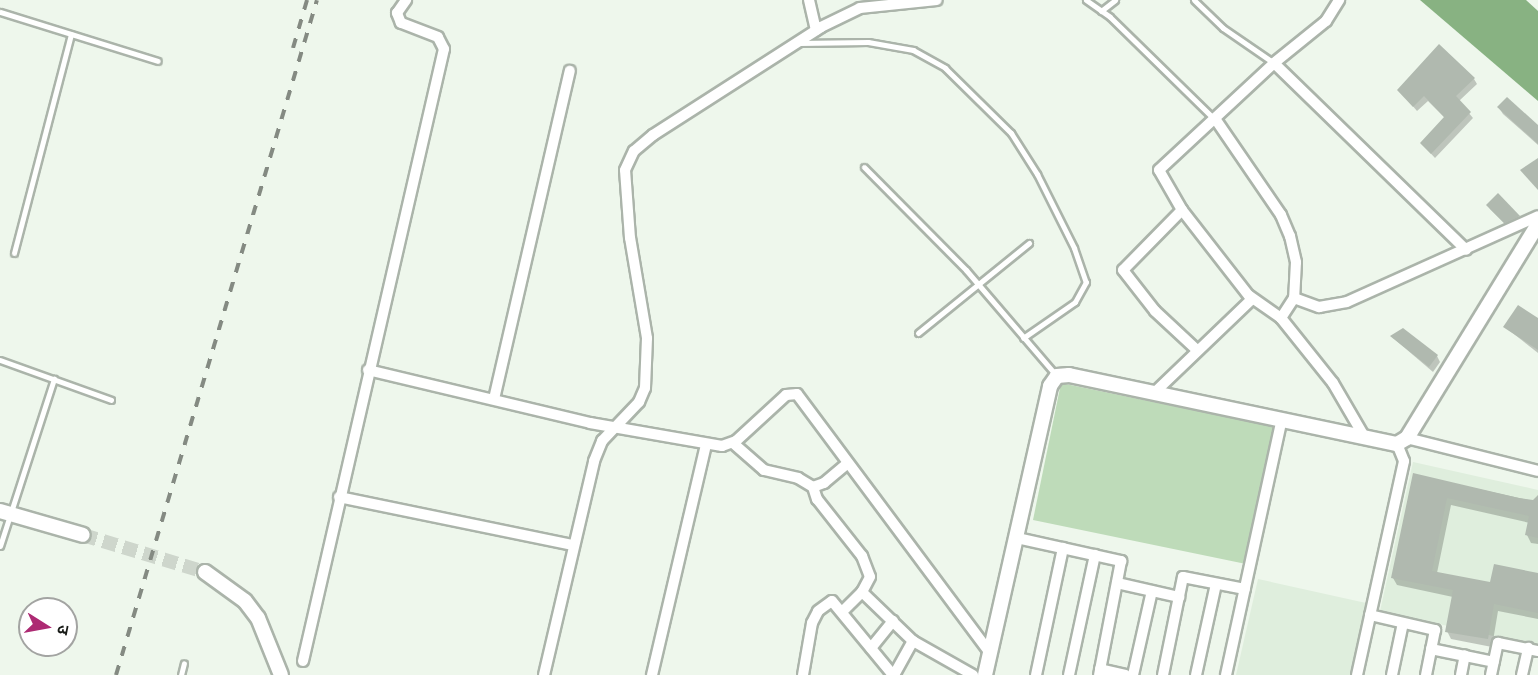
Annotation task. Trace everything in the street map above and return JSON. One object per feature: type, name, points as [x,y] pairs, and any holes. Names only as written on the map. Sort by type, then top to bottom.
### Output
[{"type":"street","points":[[303,661],[368,370],[444,49],[438,37],[401,23],[397,13],[406,0]]},
{"type":"street","points":[[809,0],[816,30]]},
{"type":"street","points":[[544,675],[594,461],[602,441],[639,402],[647,369],[647,338],[630,238],[625,170],[634,151],[794,43],[860,8],[937,0]]},
{"type":"street","points":[[1339,0],[1326,21],[1274,63],[1216,120],[1159,170],[1182,210],[1252,299],[1281,318],[1333,383],[1365,438]]},
{"type":"street","points":[[1274,63],[1466,250]]},
{"type":"street","points":[[494,399],[570,71]]},
{"type":"street","points":[[1216,120],[1281,215],[1290,236],[1296,262],[1294,298],[1281,318]]},
{"type":"street","points":[[1182,210],[1123,270],[1155,311],[1197,350]]},
{"type":"street","points":[[1294,298],[1319,307],[1337,305],[1466,250],[1538,216]]},
{"type":"street","points":[[1357,675],[1404,461],[1402,441],[1538,224]]},
{"type":"street","points":[[1154,393],[1252,299]]},
{"type":"street","points":[[368,370],[706,444],[733,442],[792,392],[797,394],[990,653]]},
{"type":"street","points":[[985,675],[1050,386],[1058,376],[1069,375],[1365,438],[1402,441],[1538,471]]},
{"type":"street","points":[[1226,675],[1282,419]]},
{"type":"street","points":[[733,442],[764,470],[798,478],[813,487],[817,499],[862,556],[870,577],[862,592],[842,612]]},
{"type":"street","points":[[652,675],[706,444]]},
{"type":"street","points":[[813,487],[824,483],[848,463]]},
{"type":"street","points":[[339,496],[573,545]]},
{"type":"street","points":[[5,513],[83,535]]},
{"type":"street","points":[[1017,538],[1121,561],[1099,672],[1125,675]]},
{"type":"street","points":[[1036,675],[1063,548]]},
{"type":"street","points":[[1069,675],[1095,555]]},
{"type":"street","points":[[205,572],[245,601],[258,618],[281,675]]},
{"type":"street","points":[[1163,675],[1183,577],[1245,589]]},
{"type":"street","points":[[1117,584],[1179,597]]},
{"type":"street","points":[[1196,675],[1215,584]]},
{"type":"street","points":[[1133,675],[1152,591]]},
{"type":"street","points":[[862,592],[913,641],[973,675]]},
{"type":"street","points":[[803,675],[818,611],[832,601],[893,675],[913,641]]},
{"type":"street","points":[[1370,615],[1435,630],[1426,675]]},
{"type":"street","points":[[871,648],[893,621]]},
{"type":"street","points":[[1392,675],[1403,623]]},
{"type":"street","points":[[1491,675],[1498,643],[1533,650],[1522,675]]},
{"type":"street","points":[[1431,649],[1494,662]]},
{"type":"street","points":[[1461,675],[1465,655]]},
{"type":"lane","points":[[1086,0],[1101,11],[1216,120]]},
{"type":"lane","points":[[1101,11],[1115,0]]},
{"type":"lane","points":[[1194,0],[1216,22],[1274,63]]},
{"type":"lane","points":[[0,12],[158,61]]},
{"type":"lane","points":[[14,253],[71,34]]},
{"type":"lane","points":[[794,43],[878,42],[913,50],[945,68],[1011,133],[1037,174],[1074,248],[1086,282],[1075,302],[1023,338]]},
{"type":"lane","points":[[864,167],[979,285],[1058,376]]},
{"type":"lane","points":[[918,333],[1029,243]]},
{"type":"lane","points":[[0,360],[111,400]]},
{"type":"lane","points":[[0,546],[5,513],[54,379]]},
{"type":"lane","points":[[181,675],[184,663]]},
{"type":"shaded area","points":[[1420,0],[1526,0],[1538,11],[1538,101]]},
{"type":"shaded area","points":[[1061,383],[1274,427],[1246,564],[1033,520]]},
{"type":"shaded area","points":[[1413,462],[1538,490],[1538,646],[1380,611]]},
{"type":"shaded area","points":[[1258,579],[1366,603],[1350,675],[1236,675]]},
{"type":"building","points":[[1439,44],[1475,78],[1456,96],[1471,112],[1431,154],[1420,143],[1444,117],[1424,96],[1413,107],[1397,90]]},
{"type":"building","points":[[1507,97],[1538,125],[1538,144],[1497,107]]},
{"type":"building","points":[[1538,158],[1538,190],[1520,170]]},
{"type":"building","points":[[1498,193],[1520,216],[1504,223],[1486,205]]},
{"type":"building","points":[[1518,305],[1538,318],[1538,350],[1503,327]]},
{"type":"building","points":[[1403,328],[1438,355],[1429,367],[1390,336]]},
{"type":"building","points":[[1413,473],[1519,498],[1533,500],[1538,495],[1538,538],[1525,535],[1529,516],[1447,498],[1432,571],[1490,582],[1494,564],[1538,573],[1538,613],[1494,604],[1488,639],[1445,632],[1453,590],[1391,578]]},
{"type":"tunnel","points":[[83,535],[205,572]]},
{"type":"railway","points":[[293,48],[307,0]]},
{"type":"railway","points":[[116,675],[317,0]]}]
